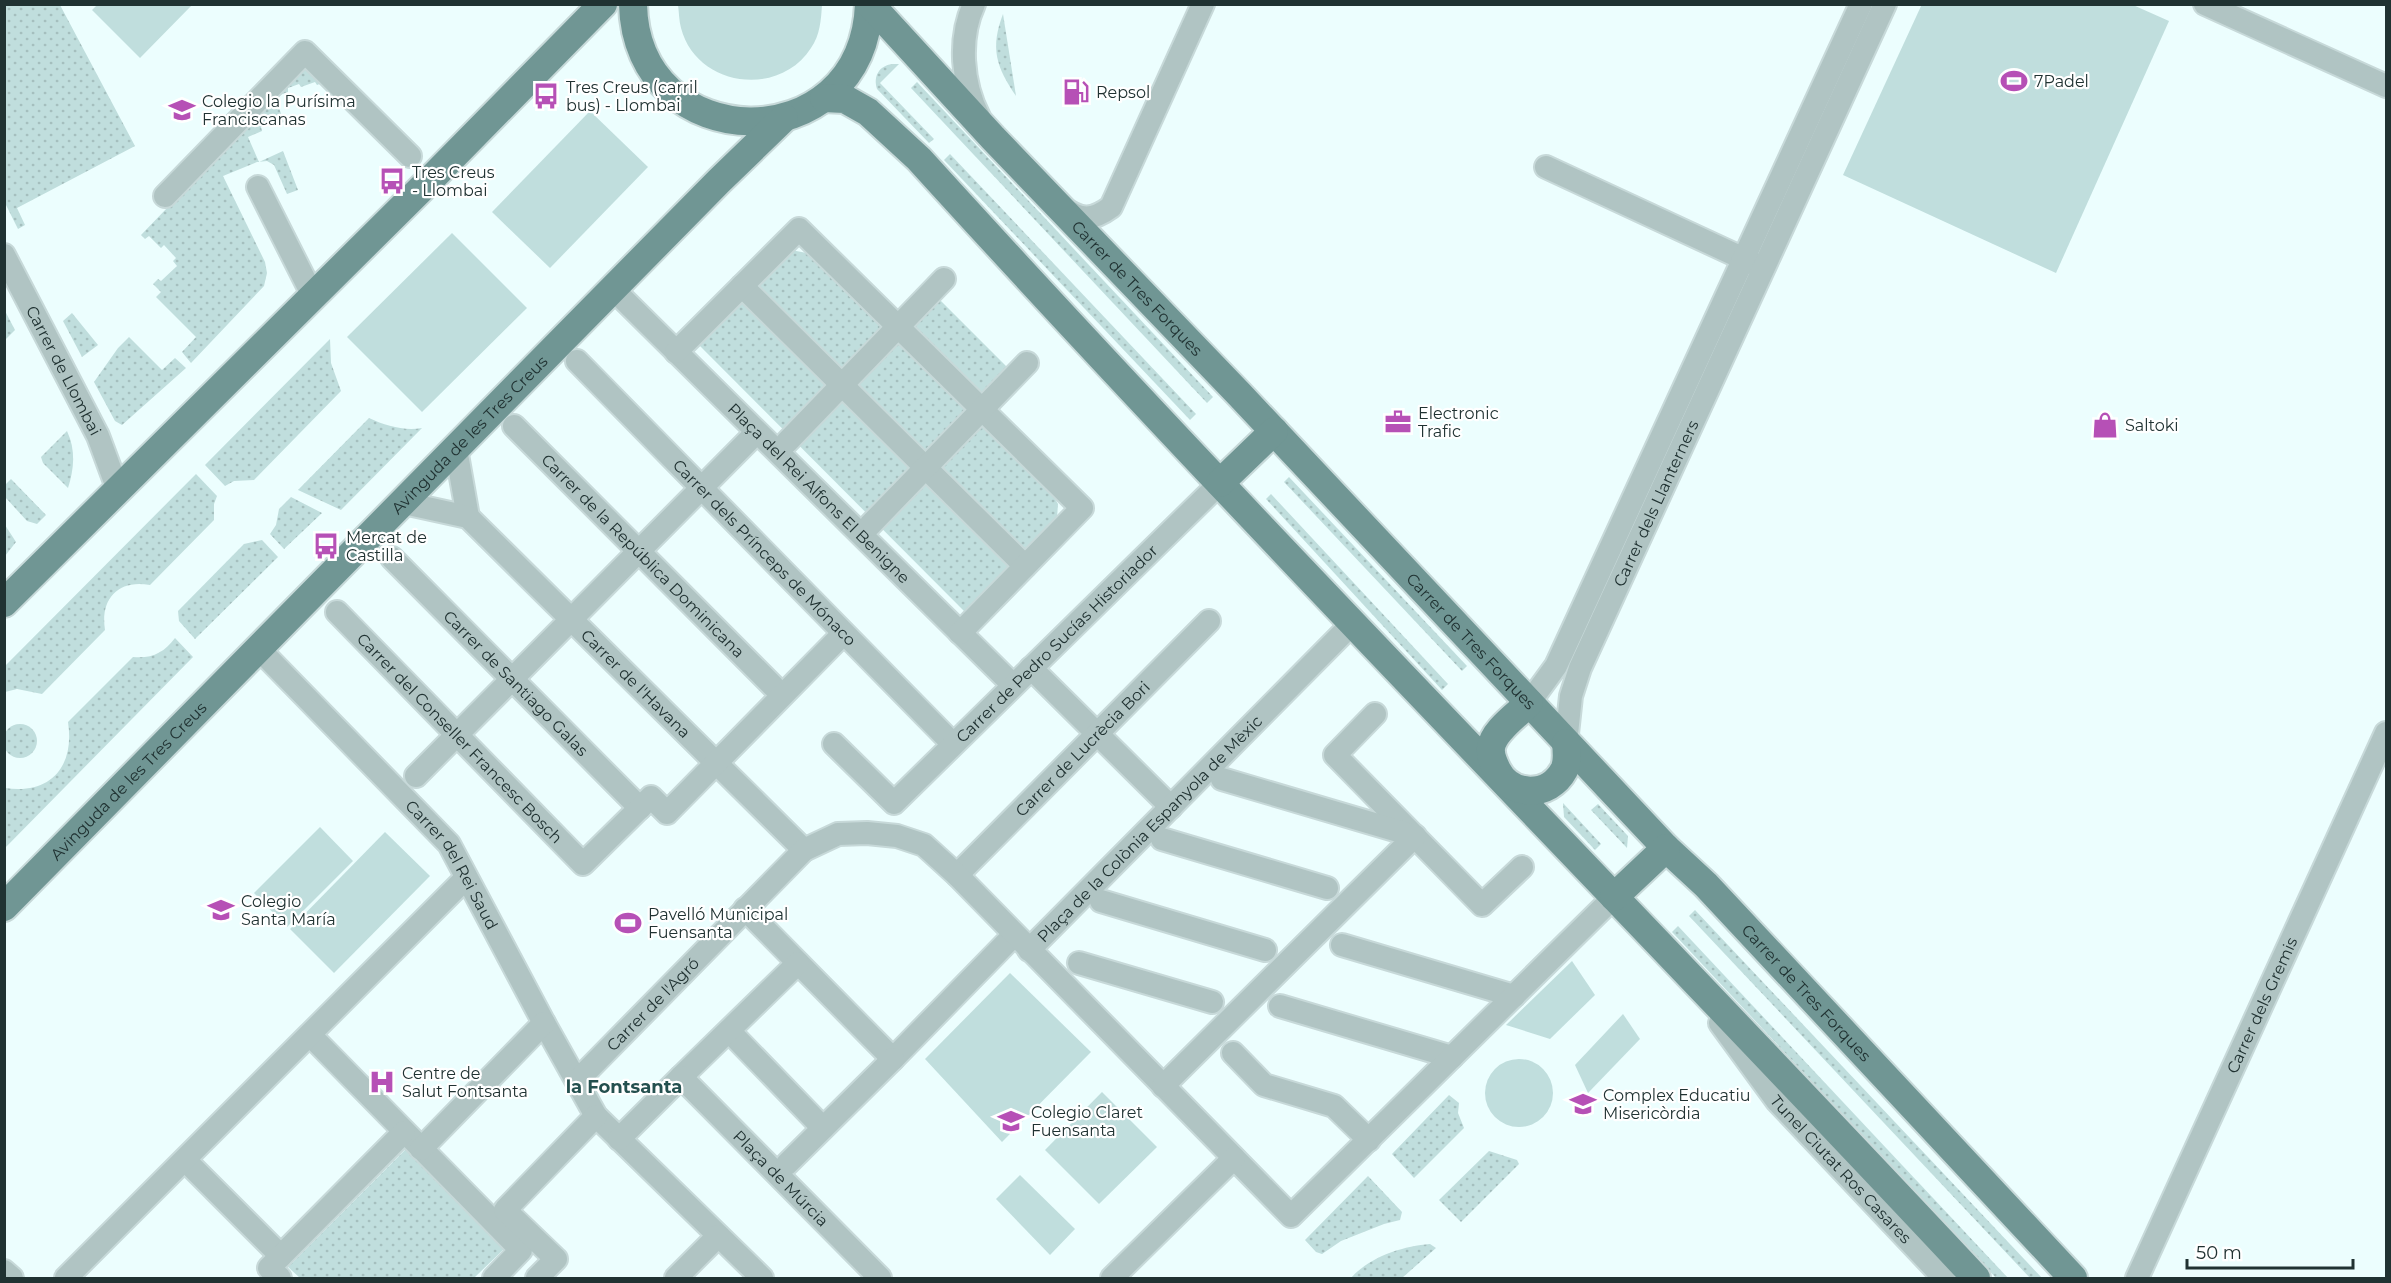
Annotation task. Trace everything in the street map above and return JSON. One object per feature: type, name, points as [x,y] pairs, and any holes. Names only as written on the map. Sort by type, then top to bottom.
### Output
[{"type":"main road","points":[[4,603],[603,4]]},
{"type":"main road","points":[[633,4],[639,44],[654,73],[678,98],[715,117],[737,123],[784,118],[824,98],[851,67],[860,50],[868,20],[869,4]]},
{"type":"main road","name":"Carrer de Tres Forques","points":[[869,4],[1566,743],[1666,848],[1706,885],[2073,1278]]},
{"type":"main road","points":[[824,98],[845,99],[868,112],[919,159],[1220,483],[1977,1278]]},
{"type":"main road","name":"Avinguda de les Tres Creus","points":[[4,907],[784,118]]},
{"type":"main road","points":[[1220,483],[1274,431]]},
{"type":"main road","points":[[1529,703],[1497,734],[1491,748],[1493,762],[1502,780],[1517,790],[1532,792],[1547,787],[1564,770],[1567,757],[1566,743]]},
{"type":"main road","points":[[1614,897],[1666,848]]},
{"type":"street","points":[[974,4],[968,18],[964,41],[967,81],[978,115],[993,138]]},
{"type":"street","points":[[1059,206],[1073,215],[1084,218],[1098,216],[1111,207],[1203,4]]},
{"type":"street","name":"Carrer dels Llanterners","points":[[1566,743],[1571,696],[1580,668],[1754,263],[1861,4]]},
{"type":"street","name":"Carrer dels Llanterners","points":[[1529,703],[1556,666],[1754,263],[1886,4]]},
{"type":"street","points":[[2205,4],[2386,86]]},
{"type":"street","points":[[165,196],[305,52],[410,156]]},
{"type":"street","points":[[1546,167],[1754,263]]},
{"type":"street","points":[[258,187],[313,296]]},
{"type":"street","points":[[676,352],[799,228],[1082,508],[960,633]]},
{"type":"street","name":"Carrer de Llombai","points":[[4,255],[98,436],[118,490]]},
{"type":"street","name":"Plaça del Rei Alfons El Benigne","points":[[787,442],[944,279]]},
{"type":"street","points":[[742,286],[1025,566]]},
{"type":"street","name":"Plaça del Rei Alfons El Benigne","points":[[613,289],[1013,685]]},
{"type":"street","name":"Carrer dels Prínceps de Mónaco","points":[[577,362],[953,744]]},
{"type":"street","name":"Plaça del Rei Alfons El Benigne","points":[[870,525],[1027,363]]},
{"type":"street","name":"Carrer de la República Dominicana","points":[[514,426],[773,686]]},
{"type":"street","points":[[416,776],[756,433]]},
{"type":"street","points":[[404,503],[468,517],[456,449]]},
{"type":"street","name":"Carrer de Pedro Sucías Historiador","points":[[834,744],[894,803],[1220,483]]},
{"type":"street","name":"Carrer de l'Havana","points":[[468,517],[804,850]]},
{"type":"street","name":"Carrer de Santiago Galas","points":[[392,558],[640,808]]},
{"type":"street","name":"Carrer del Conseller Francesc Bosch","points":[[337,612],[584,864],[640,808]]},
{"type":"street","name":"Carrer de Lucrècia Bori","points":[[957,875],[1209,621]]},
{"type":"street","name":"Plaça de la Colònia Espanyola de Mèxic","points":[[1353,623],[1171,807],[1021,942],[1291,1216],[1614,897]]},
{"type":"street","points":[[640,808],[651,797],[667,813],[843,634]]},
{"type":"street","name":"Carrer del Rei Saud","points":[[259,649],[449,844],[596,1116],[762,1278]]},
{"type":"street","points":[[1030,668],[1171,807]]},
{"type":"street","name":"Plaça de la Colònia Espanyola de Mèxic","points":[[1375,714],[1335,755],[1482,905],[1522,867]]},
{"type":"street","name":"Carrer dels Gremis","points":[[2137,1278],[2386,733]]},
{"type":"street","name":"Plaça de la Colònia Espanyola de Mèxic","points":[[1222,779],[1415,836]]},
{"type":"street","points":[[804,850],[838,834],[867,832],[897,836],[924,845],[957,875],[1021,942]]},
{"type":"street","points":[[1163,1086],[1415,836]]},
{"type":"street","name":"Plaça de la Colònia Espanyola de Mèxic","points":[[1162,839],[1327,888]]},
{"type":"street","name":"Carrer de l'Agró","points":[[577,1081],[804,850]]},
{"type":"street","points":[[66,1278],[466,878]]},
{"type":"street","name":"Plaça de la Colònia Espanyola de Mèxic","points":[[1101,902],[1265,950]]},
{"type":"street","points":[[745,909],[893,1059]]},
{"type":"street","name":"Plaça de Múrcia","points":[[787,1164],[893,1059],[1021,942]]},
{"type":"street","points":[[1342,945],[1514,996]]},
{"type":"street","points":[[619,1139],[798,963]]},
{"type":"street","points":[[1079,963],[1212,1002]]},
{"type":"street","name":"Tunel Ciutat Ros Casares","points":[[1681,968],[1777,1101],[1944,1278]]},
{"type":"street","points":[[1280,1006],[1452,1057]]},
{"type":"street","points":[[421,1149],[544,1023]]},
{"type":"street","points":[[729,1031],[823,1128]]},
{"type":"street","points":[[310,1035],[521,1250],[494,1278]]},
{"type":"street","points":[[1233,1053],[1264,1085],[1334,1106],[1369,1140]]},
{"type":"street","name":"Plaça de Múrcia","points":[[681,1077],[880,1278]]},
{"type":"street","points":[[537,1278],[556,1259],[505,1210],[596,1116]]},
{"type":"street","points":[[185,1160],[277,1267],[404,1132]]},
{"type":"street","points":[[1113,1278],[1234,1158]]},
{"type":"street","points":[[676,1278],[718,1236]]},
{"type":"street","points":[[4,1271],[12,1278]]},
{"type":"shaded area","name":"7Padel","points":[[1922,4],[2133,5],[2169,21],[2056,273],[1843,175]]},
{"type":"shaded area","points":[[4,5],[60,5],[135,146],[17,208],[25,225],[18,229],[5,203]]},
{"type":"shaded area","points":[[97,5],[192,5],[140,58],[92,10]]},
{"type":"shaded area","points":[[678,5],[822,5],[818,33],[814,43],[797,64],[779,75],[759,79],[739,79],[720,73],[703,63],[690,48],[681,28]]},
{"type":"shaded area","points":[[1003,14],[1016,96],[1004,76],[997,57],[997,37]]},
{"type":"shaded area","points":[[892,64],[899,64],[880,83],[934,139],[929,143],[877,89],[878,72]]},
{"type":"shaded area","points":[[308,65],[325,82],[317,85],[315,82],[301,87],[299,84],[275,97],[284,122],[261,127],[262,131],[248,137],[259,162],[223,176],[265,262],[267,273],[264,286],[191,363],[182,352],[196,337],[156,297],[161,292],[153,284],[158,279],[161,281],[177,266],[173,261],[176,258],[164,245],[161,248],[149,236],[145,239],[141,235],[276,95]]},
{"type":"shaded area","points":[[917,82],[1213,397],[1207,403],[911,88]]},
{"type":"shaded area","points":[[590,111],[648,167],[550,268],[492,212]]},
{"type":"shaded area","points":[[283,151],[298,190],[287,194],[274,165],[267,161],[260,162]]},
{"type":"shaded area","points":[[950,154],[1196,414],[1190,420],[944,160]]},
{"type":"shaded area","points":[[452,233],[527,308],[422,412],[347,337]]},
{"type":"shaded area","points":[[791,250],[812,254],[1050,490],[1058,504],[1057,518],[968,615],[695,341]]},
{"type":"shaded area","points":[[940,300],[1010,370],[982,397],[912,328]]},
{"type":"shaded area","points":[[4,309],[15,330],[5,340],[4,340]]},
{"type":"shaded area","points":[[72,313],[98,345],[82,357],[63,321]]},
{"type":"shaded area","points":[[129,337],[162,370],[175,358],[186,368],[122,425],[115,421],[94,382],[118,348]]},
{"type":"shaded area","points":[[330,339],[331,363],[341,391],[254,480],[234,481],[225,486],[205,465]]},
{"type":"shaded area","points":[[369,418],[395,427],[422,428],[341,510],[298,490]]},
{"type":"shaded area","points":[[67,431],[72,445],[73,460],[68,488],[43,463],[41,457]]},
{"type":"shaded area","points":[[196,474],[217,496],[214,504],[214,520],[150,585],[129,585],[120,588],[114,594],[105,609],[105,630],[42,694],[17,689],[5,692],[5,666]]},
{"type":"shaded area","points":[[1289,477],[1467,666],[1462,671],[1284,482]]},
{"type":"shaded area","points":[[11,479],[46,515],[37,524],[27,521],[5,497],[5,485]]},
{"type":"shaded area","points":[[1271,494],[1448,684],[1442,690],[1266,499]]},
{"type":"shaded area","points":[[291,497],[322,513],[284,549],[270,534],[276,525],[279,509]]},
{"type":"shaded area","points":[[5,525],[16,542],[5,556]]},
{"type":"shaded area","points":[[262,540],[278,557],[195,639],[179,621],[178,611],[244,544]]},
{"type":"shaded area","points":[[175,638],[193,657],[5,848],[5,788],[35,787],[47,782],[63,765],[69,738],[68,722],[133,657],[157,654]]},
{"type":"shaded area","points":[[20,724],[32,729],[37,741],[32,753],[20,758],[8,753],[3,741],[8,729]]},
{"type":"shaded area","points":[[1563,803],[1601,844],[1595,850],[1564,817]]},
{"type":"shaded area","points":[[1598,804],[1628,836],[1627,848],[1591,810]]},
{"type":"shaded area","points":[[320,827],[353,861],[287,927],[254,893]]},
{"type":"shaded area","points":[[385,832],[430,876],[334,973],[290,929]]},
{"type":"shaded area","points":[[1695,910],[2042,1278],[2030,1278],[1689,916]]},
{"type":"shaded area","points":[[1678,926],[2008,1278],[1996,1278],[1672,932]]},
{"type":"shaded area","points":[[1572,961],[1595,995],[1550,1039],[1506,1025]]},
{"type":"shaded area","points":[[1010,973],[1091,1052],[1002,1142],[925,1059]]},
{"type":"shaded area","points":[[1623,1014],[1640,1039],[1588,1093],[1575,1065]]},
{"type":"shaded area","points":[[1519,1059],[1532,1062],[1543,1069],[1550,1080],[1553,1093],[1550,1106],[1543,1117],[1532,1124],[1519,1127],[1506,1124],[1495,1117],[1488,1106],[1485,1093],[1488,1080],[1495,1069],[1506,1062]]},
{"type":"shaded area","points":[[1102,1092],[1157,1147],[1099,1204],[1045,1150]]},
{"type":"shaded area","points":[[1449,1095],[1459,1103],[1458,1113],[1464,1128],[1414,1178],[1392,1154]]},
{"type":"shaded area","points":[[407,1148],[506,1247],[474,1278],[300,1278],[288,1267]]},
{"type":"shaded area","points":[[1489,1151],[1517,1160],[1519,1164],[1461,1222],[1439,1200]]},
{"type":"shaded area","points":[[1020,1175],[1075,1229],[1050,1255],[996,1199]]},
{"type":"shaded area","points":[[1368,1176],[1402,1212],[1400,1220],[1341,1241],[1322,1254],[1316,1252],[1305,1240]]},
{"type":"shaded area","points":[[1430,1244],[1436,1248],[1402,1278],[1351,1278],[1367,1264],[1387,1254],[1409,1247]]},
{"type":"place","name":"7Padel","points":[[2014,81]]},
{"type":"place","name":"Repsol","points":[[1076,92]]},
{"type":"place","name":"Tres Creus (carril bus) - Llombai","points":[[546,96]]},
{"type":"place","name":"Colegio la Purísima Franciscanas","points":[[182,110]]},
{"type":"place","name":"Tres Creus - Llombai","points":[[392,181]]},
{"type":"place","name":"Electronic Trafic","points":[[1398,422]]},
{"type":"place","name":"Saltoki","points":[[2105,425]]},
{"type":"place","name":"Mercat de Castilla","points":[[326,546]]},
{"type":"place","name":"Colegio Santa María","points":[[221,910]]},
{"type":"place","name":"Pavelló Municipal Fuensanta","points":[[628,923]]},
{"type":"place","name":"Centre de Salut Fontsanta","points":[[382,1082]]},
{"type":"place","name":"Complex Educatiu Misericòrdia","points":[[1583,1104]]},
{"type":"place","name":"Colegio Claret Fuensanta","points":[[1011,1121]]},
{"type":"district","name":"la Fontsanta","points":[[624,1087]]}]
